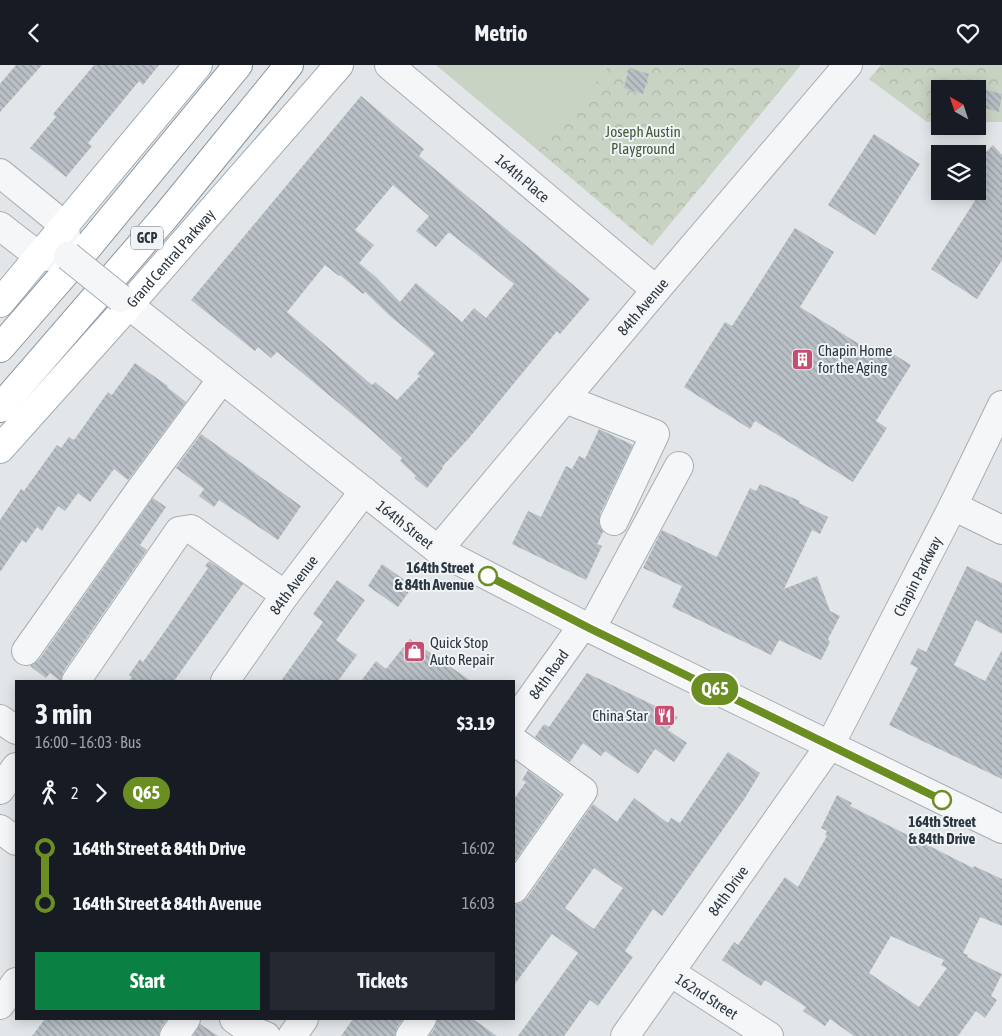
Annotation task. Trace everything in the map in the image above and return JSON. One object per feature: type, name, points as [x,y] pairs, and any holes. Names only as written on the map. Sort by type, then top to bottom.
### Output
[{"type":"main road","points":[[0,303],[198,65]]},
{"type":"main road","name":"GCP","points":[[0,348],[87,248],[238,65]]},
{"type":"main road","name":"Grand Central Parkway","points":[[0,408],[165,217],[289,65]]},
{"type":"main road","name":"Grand Central Parkway","points":[[0,449],[125,301],[339,65]]},
{"type":"street","name":"164th Place","points":[[389,65],[656,289]]},
{"type":"street","name":"84th Avenue","points":[[438,550],[656,289],[848,65]]},
{"type":"street","points":[[0,173],[65,225],[68,256],[40,257],[0,226]]},
{"type":"street","name":"164th Street","points":[[68,256],[438,550],[587,627],[1002,829]]},
{"type":"street","points":[[26,651],[140,490],[222,379]]},
{"type":"street","points":[[565,399],[656,434],[614,521]]},
{"type":"street","name":"Chapin Parkway","points":[[830,745],[953,506],[1002,405]]},
{"type":"street","name":"84th Road","points":[[515,721],[587,627],[679,466]]},
{"type":"street","name":"84th Avenue","points":[[226,680],[285,595],[364,491]]},
{"type":"street","points":[[953,506],[1002,530]]},
{"type":"street","points":[[77,680],[179,531],[191,529],[285,595]]},
{"type":"street","points":[[0,719],[15,729]]},
{"type":"street","points":[[515,742],[583,791],[515,888]]},
{"type":"street","name":"84th Drive","points":[[625,1036],[830,745]]},
{"type":"street","points":[[0,790],[15,768]]},
{"type":"street","points":[[0,829],[15,840]]},
{"type":"street","name":"162nd Street","points":[[670,971],[769,1036]]},
{"type":"street","points":[[0,1005],[15,983]]},
{"type":"street","points":[[174,1036],[185,1020]]},
{"type":"street","points":[[235,1020],[248,1029],[266,1036]]},
{"type":"street","points":[[292,1036],[303,1020]]},
{"type":"street","points":[[410,1036],[421,1020]]},
{"type":"green space","name":"Joseph Austin Playground","points":[[436,65],[801,65],[652,246]]},
{"type":"green space","points":[[436,65],[610,65],[540,150]]},
{"type":"green space","points":[[881,65],[1002,65],[1002,122],[986,122],[986,80],[931,80],[931,122],[927,122],[869,79]]},
{"type":"building","points":[[16,65],[42,65],[0,112],[0,84]]},
{"type":"building","points":[[94,65],[159,65],[143,85],[139,81],[88,143],[92,146],[66,177],[30,148],[56,117],[53,114]]},
{"type":"building","points":[[629,68],[649,74],[643,94],[624,88]]},
{"type":"building","points":[[986,90],[1002,94],[999,112],[986,108]]},
{"type":"building","points":[[361,96],[424,149],[419,156],[590,299],[560,334],[557,331],[469,438],[442,467],[427,488],[414,478],[416,476],[400,461],[402,458],[277,352],[271,358],[258,347],[255,351],[191,300]],"holes":[[[393,185],[429,216],[416,231],[436,247],[450,233],[514,284],[486,318],[474,308],[462,322],[416,283],[400,302],[376,277],[359,263],[374,245],[355,230]],[[325,265],[363,294],[365,292],[390,316],[435,353],[417,374],[420,376],[397,400],[375,382],[372,385],[287,312]]]},
{"type":"building","points":[[874,134],[920,164],[875,235],[828,205]]},
{"type":"building","points":[[993,145],[1002,155],[1002,260],[977,299],[931,269],[975,200],[986,200],[986,152]]},
{"type":"building","name":"Chapin Home for the Aging","points":[[795,228],[834,252],[800,307],[875,354],[880,346],[911,365],[876,421],[887,428],[853,482],[755,421],[750,429],[684,387],[725,322],[732,326]]},
{"type":"building","points":[[135,363],[168,386],[186,402],[128,480],[114,469],[90,502],[78,493],[65,511],[58,506],[42,531],[37,527],[26,543],[22,540],[0,572],[0,520],[21,489],[24,491],[57,445],[61,448],[69,437],[74,440],[108,392],[112,395]]},
{"type":"building","points":[[599,429],[633,445],[600,514],[599,523],[603,532],[597,544],[602,546],[586,580],[512,544],[528,511],[541,517],[566,466],[572,469],[579,456],[585,459]]},
{"type":"building","points":[[201,434],[301,506],[278,540],[219,500],[214,507],[199,496],[204,489],[176,468]]},
{"type":"building","points":[[760,484],[800,501],[799,503],[828,517],[820,534],[812,530],[784,589],[817,576],[830,611],[840,616],[828,639],[830,642],[821,660],[779,640],[771,655],[672,607],[682,586],[643,568],[662,530],[717,557],[750,488],[756,491]]},
{"type":"building","points":[[153,498],[166,507],[140,545],[147,550],[63,672],[61,680],[50,673],[46,678],[30,666],[39,660]]},
{"type":"building","points":[[209,561],[243,584],[175,680],[130,680],[132,677],[129,675],[140,659],[143,662],[208,568],[205,566]]},
{"type":"building","points":[[382,564],[413,586],[398,607],[368,586]]},
{"type":"building","points":[[967,566],[1002,583],[1002,634],[976,620],[954,665],[985,681],[1002,650],[1002,779],[889,725],[918,668],[910,664],[918,648],[926,652]]},
{"type":"building","points":[[337,580],[365,600],[336,640],[357,655],[339,680],[282,680],[323,622],[313,614]]},
{"type":"building","name":"Quick Stop Auto Repair","points":[[410,639],[470,680],[362,680],[376,661],[386,669]]},
{"type":"building","points":[[587,673],[678,717],[668,730],[687,743],[674,762],[655,749],[638,774],[605,751],[601,756],[583,743],[570,762],[535,737],[544,724],[549,727]]},
{"type":"building","points":[[728,752],[760,773],[745,798],[662,916],[653,909],[625,951],[633,957],[598,1006],[590,1000],[564,1036],[518,1036],[578,953],[552,934],[515,984],[516,904],[521,903],[527,898],[593,804],[617,822],[634,798],[668,823],[671,818],[680,823]],"holes":[[[594,868],[623,888],[594,929],[565,908]]]},
{"type":"building","points":[[528,770],[561,795],[515,861],[515,798],[526,782],[522,780]]},
{"type":"building","points":[[837,795],[852,803],[850,806],[973,868],[974,866],[1002,879],[1002,926],[980,917],[963,953],[968,955],[967,957],[1002,974],[991,996],[997,1000],[985,1018],[976,1011],[958,1036],[854,1036],[830,1019],[825,1026],[803,1011],[806,1007],[765,980],[761,986],[722,960],[734,942],[738,945],[785,877],[798,887],[827,836],[825,835],[827,831],[821,828]],"holes":[[[891,936],[944,960],[941,965],[947,968],[919,1007],[869,973]]]},
{"type":"building","points":[[44,1020],[166,1020],[161,1027],[159,1036],[32,1036]]},
{"type":"building","points":[[352,1020],[402,1020],[397,1027],[395,1036],[341,1036]]},
{"type":"building","points":[[437,1020],[474,1020],[497,1036],[429,1036],[435,1028]]},
{"type":"building","points":[[200,1024],[218,1036],[193,1036]]},
{"type":"bus line","name":"Q65","points":[[488,576],[591,629],[942,800]]},
{"type":"place","name":"Chapin Home for the Aging","points":[[802,359]]},
{"type":"place","name":"164th Street & 84th Avenue","points":[[488,576]]},
{"type":"place","name":"Quick Stop Auto Repair","points":[[414,651]]},
{"type":"place","name":"China Star","points":[[664,715]]},
{"type":"place","name":"164th Street & 84th Drive","points":[[942,800]]}]
